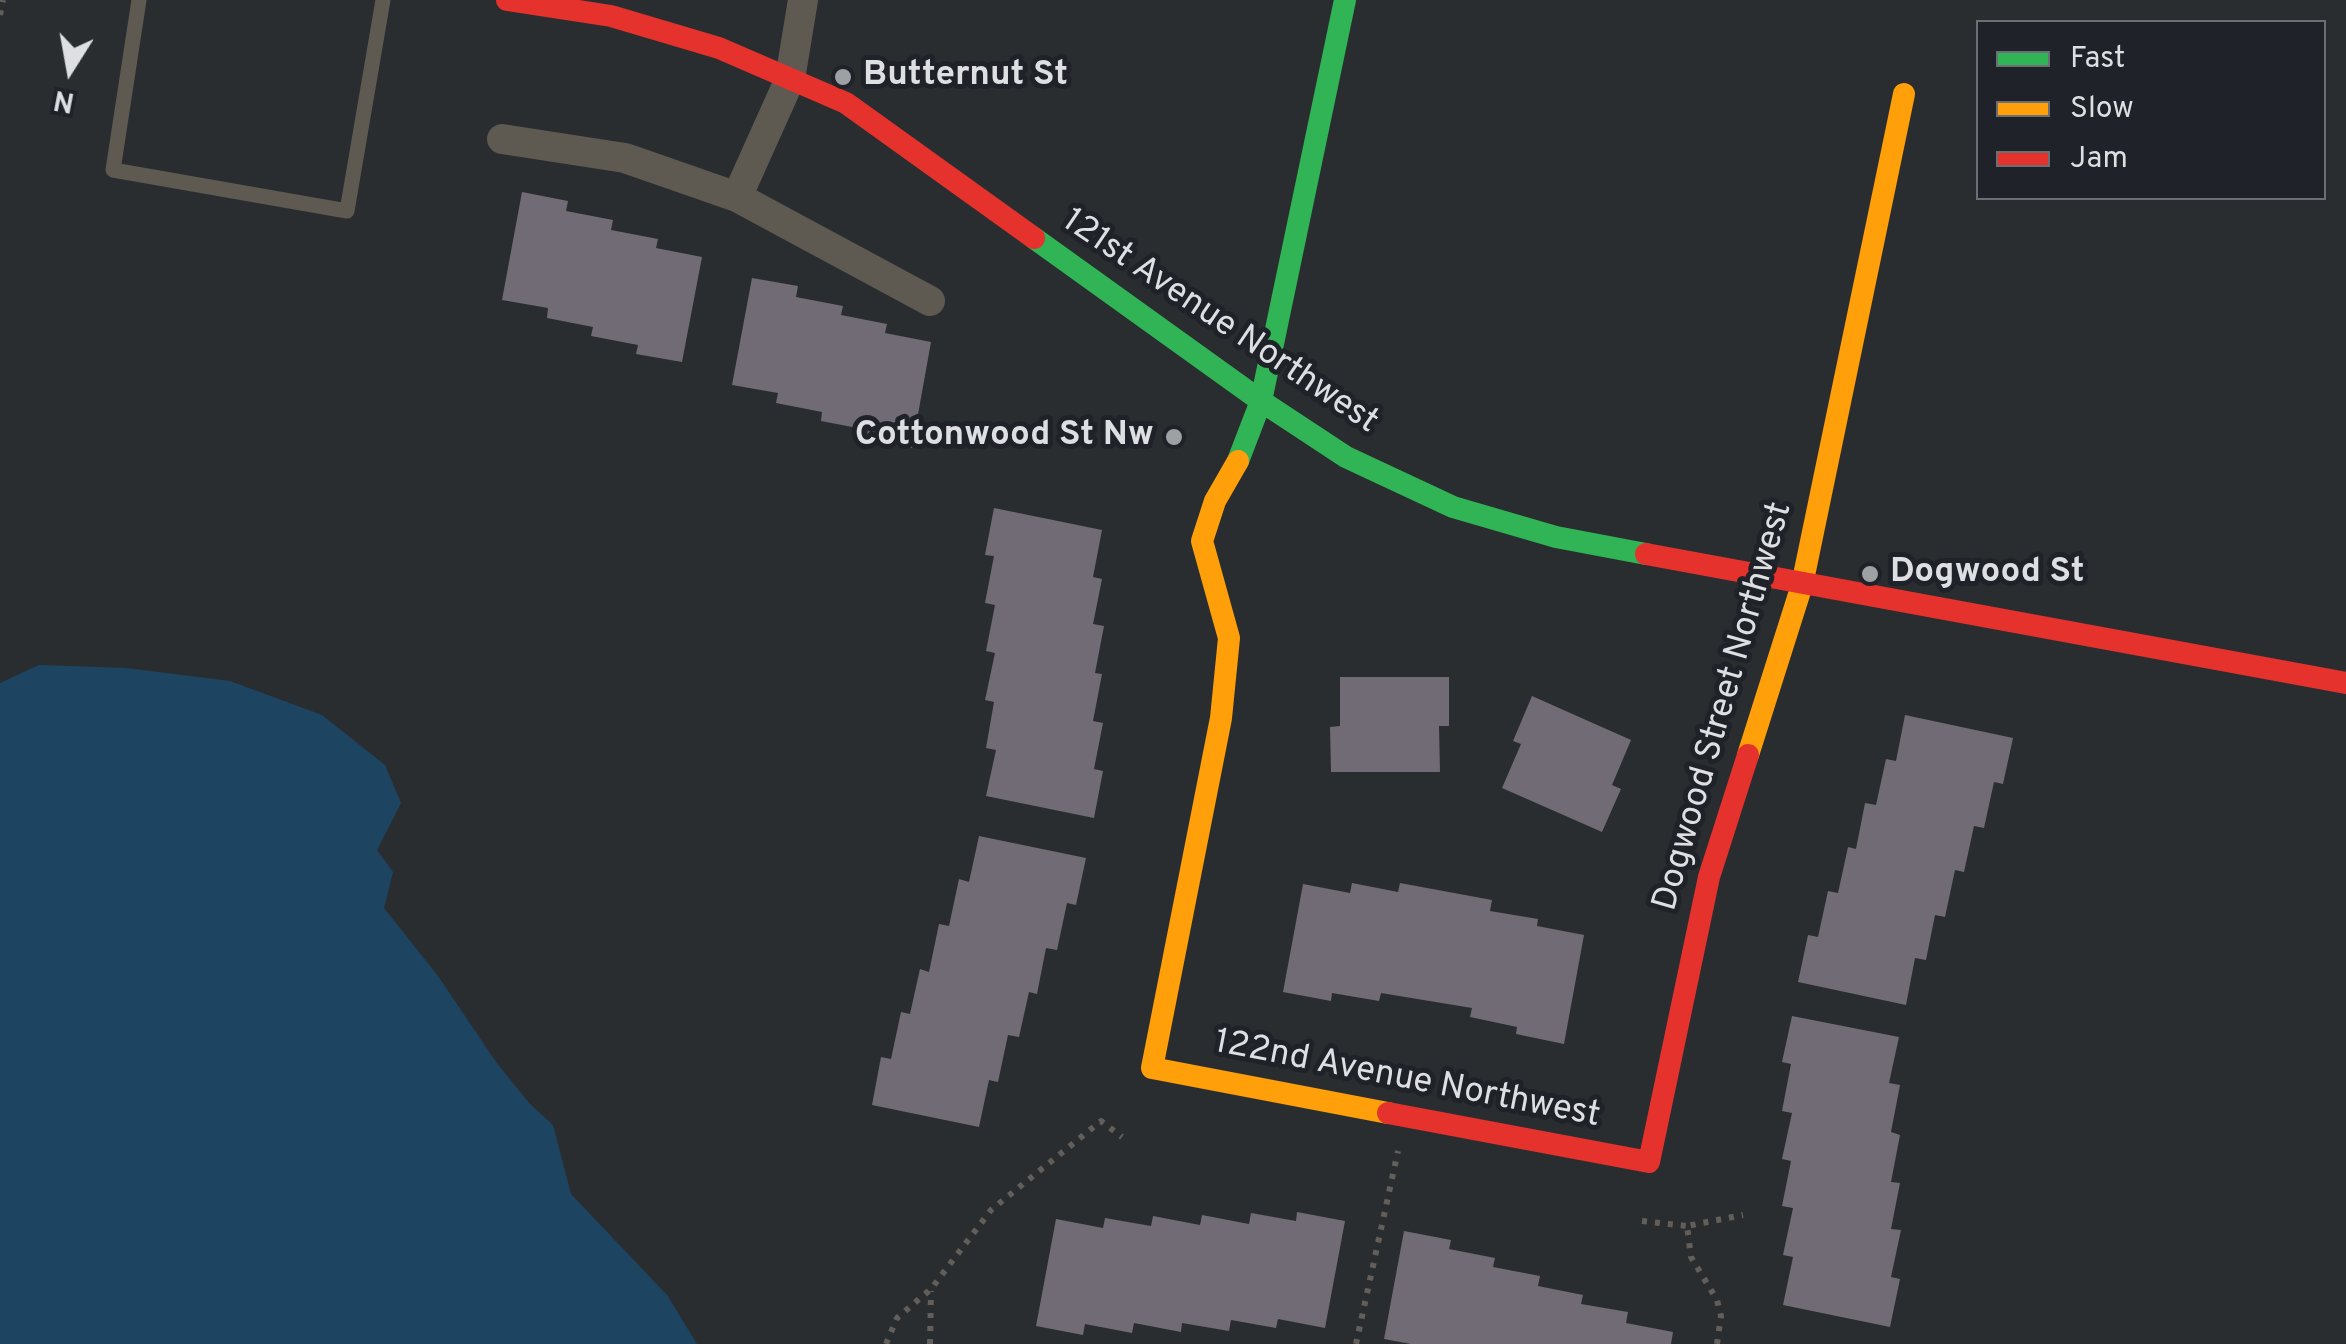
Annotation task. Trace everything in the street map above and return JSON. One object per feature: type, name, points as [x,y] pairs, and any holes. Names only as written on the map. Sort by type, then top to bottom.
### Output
[{"type":"street","name":"121st Avenue Northwest","points":[[507,0],[611,16],[719,48],[846,104],[1261,402],[1346,457],[1453,508],[1556,538],[2346,683]]},
{"type":"street","points":[[737,196],[790,79],[803,0]]},
{"type":"street","points":[[1261,402],[1344,0]]},
{"type":"street","name":"Dogwood Street Northwest","points":[[1649,1162],[1709,877],[1802,585],[1904,94]]},
{"type":"street","points":[[502,139],[625,158],[737,196],[930,302]]},
{"type":"street","name":"122nd Avenue Northwest","points":[[1261,402],[1202,540],[1228,638],[1222,705],[1152,1068],[1649,1162]]},
{"type":"lane","points":[[139,0],[113,170],[347,211],[383,0]]},
{"type":"path","points":[[0,15],[3,0]]},
{"type":"path","points":[[1356,1344],[1405,1116]]},
{"type":"path","points":[[886,1344],[897,1318],[930,1289],[990,1210],[1101,1121],[1122,1136]]},
{"type":"path","points":[[1642,1221],[1687,1226],[1743,1215]]},
{"type":"path","points":[[1687,1226],[1691,1257],[1716,1300],[1720,1316],[1718,1344]]},
{"type":"path","points":[[930,1289],[930,1344]]},
{"type":"water","points":[[39,665],[126,668],[230,681],[322,715],[385,765],[401,803],[377,850],[393,872],[384,908],[438,976],[496,1062],[529,1103],[553,1125],[571,1194],[667,1295],[697,1344],[0,1344],[0,683]]},
{"type":"building","points":[[522,192],[568,201],[566,211],[613,220],[611,230],[658,239],[656,248],[702,257],[682,362],[636,354],[638,345],[591,336],[593,327],[547,318],[548,308],[502,300]]},
{"type":"building","points":[[752,278],[798,286],[796,297],[843,306],[841,315],[887,324],[885,333],[931,342],[912,448],[866,440],[868,430],[821,421],[822,412],[776,403],[778,393],[732,385]]},
{"type":"building","points":[[994,508],[1102,530],[1093,577],[1102,579],[1093,624],[1104,626],[1095,673],[1102,674],[1093,721],[1103,723],[1094,769],[1103,771],[1094,818],[986,796],[996,750],[986,748],[994,702],[985,700],[995,653],[986,651],[995,605],[985,603],[994,556],[985,555]]},
{"type":"building","points":[[1340,677],[1449,677],[1449,726],[1439,726],[1440,772],[1331,772],[1330,727],[1340,726]]},
{"type":"building","points":[[1532,696],[1631,740],[1612,785],[1621,789],[1602,832],[1502,788],[1521,744],[1513,741]]},
{"type":"building","points":[[1905,715],[2013,738],[2003,784],[1994,782],[1984,828],[1974,826],[1964,872],[1955,870],[1945,917],[1935,915],[1926,960],[1915,958],[1906,1005],[1798,982],[1808,935],[1818,937],[1828,891],[1838,893],[1848,847],[1856,849],[1865,803],[1876,805],[1886,759],[1896,761]]},
{"type":"building","points":[[979,836],[1086,858],[1076,905],[1067,903],[1057,950],[1046,948],[1037,994],[1029,992],[1019,1037],[1008,1035],[998,1082],[989,1080],[979,1127],[872,1105],[881,1057],[891,1059],[901,1012],[910,1014],[920,969],[929,972],[939,924],[949,926],[959,879],[969,882]]},
{"type":"building","points":[[1352,883],[1398,892],[1400,883],[1492,900],[1490,911],[1538,919],[1537,926],[1584,935],[1564,1044],[1516,1034],[1517,1027],[1470,1017],[1472,1008],[1381,993],[1379,1001],[1332,993],[1331,1001],[1283,992],[1303,884],[1350,893]]},
{"type":"building","points":[[1792,1016],[1899,1037],[1889,1083],[1900,1085],[1891,1132],[1900,1135],[1891,1182],[1900,1183],[1891,1229],[1901,1230],[1891,1277],[1900,1279],[1890,1327],[1783,1305],[1793,1257],[1783,1255],[1793,1208],[1782,1206],[1791,1161],[1782,1159],[1792,1113],[1782,1111],[1791,1064],[1782,1062]]},
{"type":"building","points":[[1297,1212],[1345,1221],[1325,1328],[1278,1319],[1276,1328],[1231,1320],[1229,1331],[1182,1323],[1181,1332],[1134,1323],[1132,1333],[1085,1324],[1083,1335],[1036,1326],[1056,1219],[1103,1228],[1105,1218],[1151,1226],[1153,1216],[1200,1225],[1202,1215],[1249,1224],[1251,1213],[1296,1221]]},
{"type":"building","points":[[1404,1231],[1451,1240],[1449,1249],[1495,1258],[1493,1267],[1540,1276],[1538,1286],[1583,1295],[1581,1304],[1628,1312],[1626,1323],[1673,1332],[1671,1344],[1411,1344],[1384,1339]]},
{"type":"traffic: fast","points":[[1238,461],[1261,401],[1345,0]]},
{"type":"traffic: fast","points":[[1034,238],[1346,457],[1453,507],[1556,537],[1646,554]]},
{"type":"traffic: slow","points":[[1748,755],[1802,585],[1904,94]]},
{"type":"traffic: slow","points":[[1238,461],[1215,501],[1202,541],[1229,638],[1221,718],[1152,1068],[1388,1113]]},
{"type":"traffic: jam","points":[[507,0],[611,16],[719,48],[846,103],[1034,238]]},
{"type":"traffic: jam","points":[[1646,554],[2346,683]]},
{"type":"traffic: jam","points":[[1388,1113],[1649,1162],[1709,877],[1748,755]]},
{"type":"place","name":"Butternut St","points":[[843,77]]},
{"type":"place","name":"Cottonwood St Nw","points":[[1174,437]]},
{"type":"place","name":"Dogwood St","points":[[1870,574]]}]
